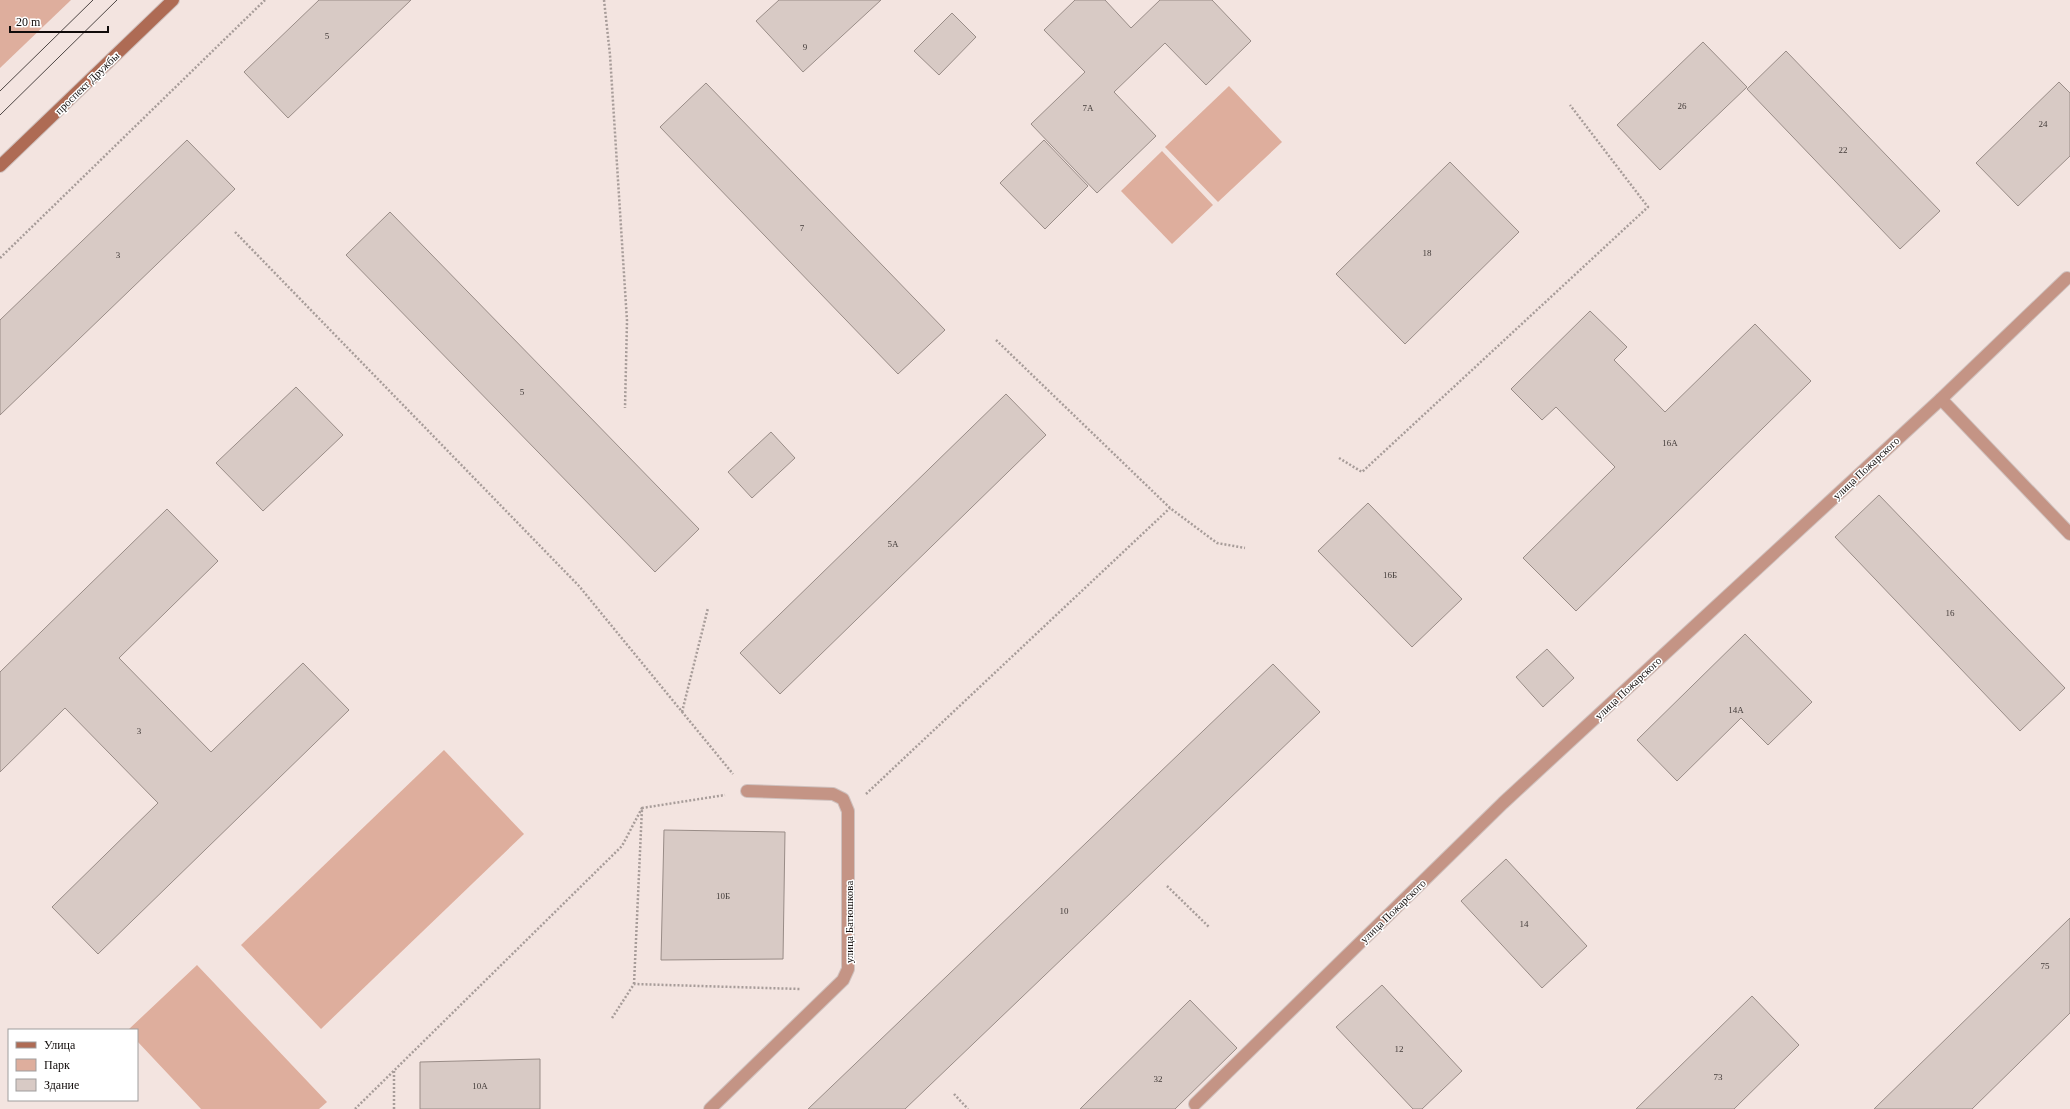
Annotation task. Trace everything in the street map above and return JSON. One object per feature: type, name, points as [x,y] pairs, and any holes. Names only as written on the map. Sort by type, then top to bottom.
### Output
[{"type":"main road","name":"проспект Дружбы","points":[[0,166],[173,0]]},
{"type":"street","name":"улица Пожарского","points":[[1195,1104],[1503,803],[1941,399],[2067,278]]},
{"type":"street","points":[[1941,399],[2070,534]]},
{"type":"street","points":[[747,792],[833,794],[843,799],[848,811]]},
{"type":"street","name":"улица Батюшкова","points":[[710,1109],[843,980],[848,969],[848,811]]},
{"type":"path","points":[[0,258],[265,0]]},
{"type":"path","points":[[604,0],[610,63],[627,321],[625,408]]},
{"type":"path","points":[[1338,458],[1362,472],[1648,207],[1570,105]]},
{"type":"path","points":[[235,232],[579,586],[747,792]]},
{"type":"path","points":[[996,340],[1170,508],[1217,543],[1245,548]]},
{"type":"path","points":[[848,811],[1170,508]]},
{"type":"path","points":[[682,712],[708,608]]},
{"type":"path","points":[[642,808],[747,792]]},
{"type":"path","points":[[612,1018],[634,984],[642,808]]},
{"type":"path","points":[[355,1109],[622,846],[642,808]]},
{"type":"path","points":[[1167,886],[1209,927]]},
{"type":"path","points":[[634,984],[832,990]]},
{"type":"path","points":[[394,1070],[394,1109]]},
{"type":"path","points":[[954,1094],[968,1109]]},
{"type":"green space","points":[[0,0],[71,0],[0,68]]},
{"type":"green space","points":[[1229,86],[1282,142],[1218,202],[1165,147]]},
{"type":"green space","points":[[1162,151],[1213,205],[1172,244],[1121,191]]},
{"type":"green space","points":[[444,750],[524,834],[321,1029],[241,945]]},
{"type":"green space","points":[[197,965],[327,1102],[319,1109],[201,1109],[138,1042],[138,1029],[129,1029]]},
{"type":"building","points":[[319,0],[411,0],[288,118],[244,72]]},
{"type":"building","points":[[779,0],[881,0],[803,72],[756,21]]},
{"type":"building","points":[[1075,0],[1105,0],[1131,28],[1160,0],[1212,0],[1251,41],[1206,85],[1165,43],[1114,92],[1156,136],[1097,193],[1031,124],[1085,72],[1044,30]]},
{"type":"building","points":[[952,13],[976,37],[939,75],[914,51]]},
{"type":"building","points":[[1703,42],[1747,87],[1660,170],[1617,125]]},
{"type":"building","points":[[1786,51],[1940,211],[1900,249],[1747,89]]},
{"type":"building","points":[[2059,82],[2070,93],[2070,156],[2018,206],[1976,163]]},
{"type":"building","points":[[706,83],[945,330],[898,374],[660,127]]},
{"type":"building","points":[[187,140],[235,189],[0,415],[0,320]]},
{"type":"building","points":[[1044,140],[1088,186],[1045,229],[1000,183]]},
{"type":"building","points":[[1450,162],[1519,232],[1405,344],[1336,274]]},
{"type":"building","points":[[390,212],[699,529],[655,572],[346,255]]},
{"type":"building","points":[[1590,311],[1627,347],[1614,360],[1665,412],[1755,324],[1811,381],[1576,611],[1523,558],[1615,467],[1556,407],[1542,420],[1511,389]]},
{"type":"building","points":[[296,387],[343,435],[263,511],[216,463]]},
{"type":"building","points":[[1006,394],[1046,435],[780,694],[740,653]]},
{"type":"building","points":[[771,432],[795,458],[752,498],[728,472]]},
{"type":"building","points":[[1879,495],[2065,688],[2020,731],[1835,537]]},
{"type":"building","points":[[1368,503],[1462,599],[1412,647],[1318,551]]},
{"type":"building","points":[[167,509],[218,561],[119,658],[211,752],[303,663],[349,710],[98,954],[52,907],[158,803],[65,708],[0,772],[0,672]]},
{"type":"building","points":[[1745,634],[1812,702],[1768,745],[1741,718],[1677,781],[1637,740]]},
{"type":"building","points":[[1547,649],[1574,678],[1543,707],[1516,677]]},
{"type":"building","points":[[1273,664],[1320,712],[905,1109],[808,1109]]},
{"type":"building","points":[[664,830],[785,832],[783,959],[661,960]]},
{"type":"building","points":[[1506,859],[1587,946],[1542,988],[1461,901]]},
{"type":"building","points":[[2070,918],[2070,1013],[1972,1109],[1874,1109]]},
{"type":"building","points":[[1382,985],[1462,1071],[1422,1109],[1413,1109],[1336,1027]]},
{"type":"building","points":[[1752,996],[1799,1045],[1734,1109],[1636,1109]]},
{"type":"building","points":[[1190,1000],[1237,1048],[1175,1109],[1080,1109]]},
{"type":"building","points":[[540,1059],[540,1109],[420,1109],[420,1062]]},
{"type":"tram line","points":[[0,91],[93,0]]},
{"type":"tram line","points":[[0,115],[117,0]]}]
